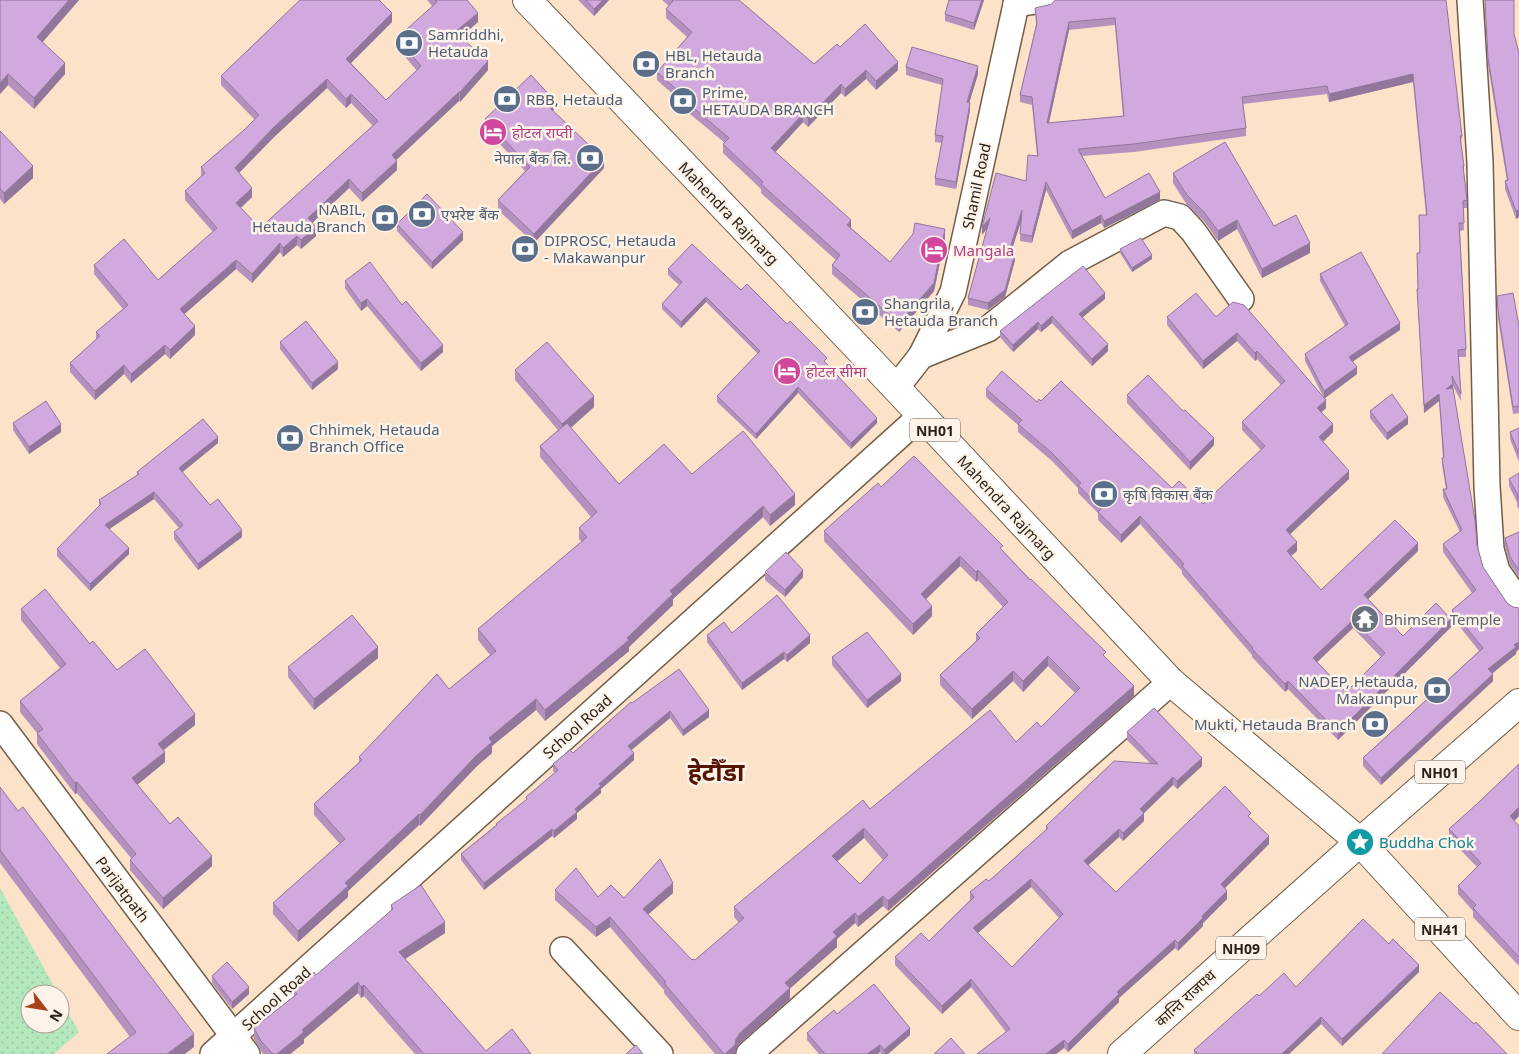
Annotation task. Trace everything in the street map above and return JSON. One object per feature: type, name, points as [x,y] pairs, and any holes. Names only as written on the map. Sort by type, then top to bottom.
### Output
[{"type":"main road","name":"Mahendra Rajmarg","points":[[527,0],[896,388],[1171,682],[1360,842]]},
{"type":"main road","name":"NH01","points":[[1360,842],[1519,703]]},
{"type":"main road","name":"NH41","points":[[1360,842],[1519,1016]]},
{"type":"main road","name":"कान्ति राजपथ","points":[[1122,1054],[1360,842]]},
{"type":"street","points":[[1017,2],[1043,0]]},
{"type":"street","points":[[1470,0],[1480,162],[1487,486],[1491,549],[1497,571],[1519,602]]},
{"type":"street","name":"Shamil Road","points":[[896,388],[921,356],[953,292],[1017,2]]},
{"type":"street","points":[[921,356],[988,329],[1070,263],[1164,213],[1180,217],[1241,299]]},
{"type":"street","name":"School Road","points":[[213,1054],[240,1045],[921,416]]},
{"type":"street","points":[[748,1054],[1171,682]]},
{"type":"street","name":"Parijatpath","points":[[0,724],[240,1045]]},
{"type":"street","points":[[563,950],[660,1054]]},
{"type":"green space","points":[[0,888],[53,984],[20,984],[20,1034],[70,1034],[70,1016],[79,1032],[54,1054],[0,1054]]},
{"type":"building","points":[[0,0],[69,0],[37,37],[65,63],[34,98],[8,74],[0,83]]},
{"type":"building","points":[[300,0],[379,0],[392,13],[346,59],[386,100],[421,66],[397,38],[437,2],[435,0],[467,0],[478,13],[455,32],[488,61],[460,92],[392,155],[397,161],[362,193],[349,179],[308,218],[316,227],[301,240],[297,236],[283,248],[280,243],[252,274],[236,260],[180,309],[195,326],[170,350],[165,345],[131,374],[124,365],[95,391],[70,363],[100,336],[96,332],[128,305],[94,265],[124,239],[158,280],[217,228],[185,191],[205,173],[201,167],[259,115],[221,76]],"holes":[[[327,79],[346,99],[351,94],[378,121],[260,228],[236,203],[252,188],[235,168],[274,127]]]},
{"type":"building","points":[[586,0],[603,0],[594,9]]},
{"type":"building","points":[[672,0],[739,0],[814,64],[837,44],[840,47],[865,24],[898,62],[876,81],[866,70],[845,89],[841,84],[808,118],[803,114],[771,148],[851,220],[847,225],[890,262],[913,234],[915,223],[945,229],[934,283],[899,323],[832,265],[840,255],[761,184],[763,182],[723,144],[729,138],[684,100],[686,98],[657,72],[692,32],[666,9]]},
{"type":"building","points":[[949,0],[982,0],[974,23],[945,14]]},
{"type":"building","points":[[1055,0],[1446,0],[1462,136],[1460,136],[1467,200],[1463,201],[1464,223],[1459,223],[1466,349],[1458,350],[1461,394],[1452,376],[1453,384],[1446,389],[1453,388],[1475,520],[1477,545],[1483,567],[1507,603],[1519,608],[1519,642],[1514,645],[1516,647],[1488,669],[1493,674],[1381,778],[1363,758],[1483,648],[1452,610],[1476,590],[1443,544],[1462,530],[1443,489],[1447,489],[1442,458],[1444,457],[1439,394],[1424,405],[1417,289],[1417,253],[1420,253],[1419,215],[1427,215],[1413,74],[1329,94],[1327,86],[1242,97],[1246,128],[1134,144],[1078,149],[1105,198],[1149,173],[1160,192],[1104,221],[1101,215],[1072,231],[1046,182],[1032,236],[1020,234],[1022,210],[1009,251],[1015,253],[1005,290],[988,303],[968,298],[990,218],[982,227],[996,173],[1026,181],[1028,155],[1038,156],[1032,97],[1020,95],[1037,23],[1035,8],[1052,4]],"holes":[[[1115,18],[1124,116],[1047,123],[1069,22]]]},
{"type":"building","points":[[1485,0],[1514,0],[1514,34],[1519,53],[1519,210],[1516,211],[1505,181],[1508,180],[1488,58]]},
{"type":"building","points":[[912,47],[978,66],[967,102],[970,103],[956,182],[935,178],[943,136],[935,135],[943,79],[906,67]]},
{"type":"building","points":[[531,75],[554,100],[548,106],[604,159],[534,234],[498,200],[530,167],[485,119]]},
{"type":"building","points":[[0,131],[33,166],[4,193],[0,188]]},
{"type":"building","points":[[1225,142],[1274,226],[1296,215],[1310,243],[1262,269],[1237,220],[1218,231],[1204,212],[1187,195],[1173,173]]},
{"type":"building","points":[[427,194],[463,232],[432,262],[397,224]]},
{"type":"building","points":[[1141,238],[1152,255],[1132,268],[1120,249]]},
{"type":"building","points":[[692,244],[741,290],[747,284],[787,324],[790,321],[827,358],[824,361],[877,418],[851,443],[798,387],[756,434],[717,396],[760,351],[706,297],[681,322],[662,304],[682,282],[668,269]]},
{"type":"building","points":[[1361,252],[1400,323],[1349,357],[1357,367],[1324,391],[1305,354],[1348,324],[1320,274]]},
{"type":"building","points":[[370,262],[402,305],[406,301],[443,345],[421,363],[367,299],[361,303],[345,281]]},
{"type":"building","points":[[1083,266],[1105,293],[1079,314],[1108,344],[1092,359],[1052,316],[1041,326],[1038,322],[1013,345],[1000,331]]},
{"type":"building","points":[[1196,293],[1216,317],[1233,302],[1244,305],[1326,400],[1317,408],[1333,424],[1319,437],[1349,471],[1286,530],[1297,542],[1287,551],[1321,590],[1395,520],[1418,543],[1364,595],[1403,636],[1436,603],[1451,619],[1338,732],[1288,681],[1285,684],[1252,649],[1182,566],[1184,564],[1140,516],[1121,535],[1098,512],[1101,509],[1078,485],[1081,483],[1052,453],[1018,424],[1022,420],[986,389],[1002,371],[1037,402],[1039,399],[1041,401],[1061,381],[1172,488],[1179,481],[1203,504],[1265,446],[1242,422],[1285,381],[1237,333],[1203,361],[1167,317]],"holes":[[[1353,620],[1385,653],[1346,692],[1313,658]]]},
{"type":"building","points":[[1513,293],[1519,326],[1519,406],[1513,407],[1497,296]]},
{"type":"building","points":[[306,321],[338,362],[312,383],[280,342]]},
{"type":"building","points":[[547,342],[594,396],[562,424],[515,370]]},
{"type":"building","points":[[1148,375],[1183,411],[1185,410],[1214,438],[1190,462],[1127,395]]},
{"type":"building","points":[[1392,394],[1408,417],[1387,433],[1370,411]]},
{"type":"building","points":[[46,401],[61,424],[29,447],[13,423]]},
{"type":"building","points":[[203,419],[218,437],[179,468],[210,505],[218,499],[242,530],[198,564],[174,532],[183,525],[154,492],[105,525],[129,548],[90,584],[57,549],[101,504],[99,500],[139,474],[137,472]]},
{"type":"building","points":[[567,423],[619,484],[664,444],[692,474],[743,431],[795,494],[770,515],[763,506],[670,591],[673,594],[627,638],[629,640],[545,710],[536,699],[489,738],[492,742],[476,756],[420,815],[345,883],[348,886],[298,931],[273,903],[345,839],[314,804],[362,760],[359,757],[437,674],[449,689],[496,651],[478,629],[587,537],[579,528],[597,512],[540,446]]},
{"type":"building","points":[[1519,428],[1519,454],[1510,432]]},
{"type":"building","points":[[914,456],[1003,546],[1000,548],[1030,580],[1106,652],[1103,655],[1134,686],[888,901],[883,896],[858,917],[855,913],[833,932],[837,936],[785,983],[790,988],[740,1033],[735,1045],[724,1054],[610,917],[596,927],[555,890],[576,868],[598,897],[611,885],[624,898],[660,859],[673,883],[643,909],[692,960],[695,960],[744,918],[734,907],[863,800],[870,809],[990,710],[1016,742],[1037,722],[1041,727],[1080,688],[1048,656],[1023,681],[1013,671],[972,709],[940,675],[980,638],[976,634],[1008,602],[978,570],[976,572],[960,556],[921,594],[932,606],[913,624],[824,531],[878,483],[881,487]],"holes":[[[864,828],[888,855],[860,884],[832,856]]]},
{"type":"building","points":[[1519,473],[1519,497],[1509,479]]},
{"type":"building","points":[[1519,532],[1519,570],[1510,557],[1505,538]]},
{"type":"building","points":[[786,552],[803,570],[785,590],[765,572]]},
{"type":"building","points":[[45,589],[90,644],[93,641],[117,670],[145,649],[195,714],[158,744],[165,752],[132,778],[170,824],[178,817],[212,856],[163,898],[130,860],[136,854],[77,782],[75,783],[37,733],[43,729],[20,701],[66,664],[21,609]]},
{"type":"building","points":[[777,595],[810,635],[787,655],[784,652],[742,683],[707,635],[724,622],[732,633]]},
{"type":"building","points":[[352,615],[378,647],[314,699],[288,667]]},
{"type":"building","points":[[867,632],[901,674],[867,700],[832,657]]},
{"type":"building","points":[[679,669],[709,710],[683,730],[670,711],[628,746],[634,753],[599,784],[601,786],[575,809],[577,812],[554,831],[552,829],[484,883],[461,854],[497,825],[558,770],[553,764],[570,750],[573,753],[631,702]]},
{"type":"building","points":[[1154,708],[1202,758],[1177,781],[1173,777],[1140,809],[1144,813],[1123,833],[1119,829],[1084,861],[1116,892],[1225,786],[1251,813],[1248,816],[1269,836],[1221,884],[1227,891],[1202,916],[1203,918],[1178,943],[1175,940],[1117,992],[1119,994],[1068,1044],[1064,1040],[1046,1054],[977,1054],[1010,1029],[971,979],[942,1006],[895,957],[921,933],[929,941],[974,897],[970,892],[986,879],[989,881],[1048,828],[1046,826],[1114,761],[1158,764],[1127,732]],"holes":[[[1031,879],[1063,914],[1012,967],[973,928]]]},
{"type":"building","points":[[1519,764],[1519,807],[1510,816],[1519,826],[1519,957],[1473,908],[1476,905],[1458,886],[1481,863],[1449,829]]},
{"type":"building","points":[[0,787],[18,811],[23,807],[194,1034],[167,1054],[107,1054],[136,1032],[0,850]]},
{"type":"building","points":[[421,885],[445,922],[399,952],[486,1051],[512,1029],[531,1054],[424,1054],[364,985],[361,987],[358,982],[302,1030],[304,1032],[277,1054],[273,1054],[261,1041],[254,1028],[297,994],[294,990],[314,972],[316,975],[393,909],[391,905]]},
{"type":"building","points":[[1363,919],[1389,944],[1393,939],[1419,965],[1342,1039],[1321,1017],[1282,1054],[1198,1054],[1194,1050],[1257,994],[1259,996],[1284,973],[1296,987]]},
{"type":"building","points":[[227,962],[249,987],[232,1002],[212,976]]},
{"type":"building","points":[[874,984],[910,1028],[884,1050],[880,1045],[867,1054],[825,1054],[807,1033],[834,1010],[837,1014]]},
{"type":"building","points":[[1440,992],[1474,1024],[1476,1022],[1507,1054],[1382,1054]]},
{"type":"building","points":[[951,1038],[965,1054],[934,1054]]},
{"type":"building","points":[[636,1045],[643,1054],[626,1054]]},
{"type":"place","name":"Samriddhi, Hetauda","points":[[409,43]]},
{"type":"place","name":"HBL, Hetauda Branch","points":[[646,64]]},
{"type":"place","name":"RBB, Hetauda","points":[[507,99]]},
{"type":"place","name":"Prime, HETAUDA BRANCH","points":[[683,101]]},
{"type":"place","name":"होटल राप्ती","points":[[493,132]]},
{"type":"place","name":"नेपाल बैंक लि.","points":[[590,158]]},
{"type":"place","name":"एभरेष्ट बैंक","points":[[422,214]]},
{"type":"place","name":"NABIL, Hetauda Branch","points":[[385,218]]},
{"type":"place","name":"DIPROSC, Hetauda - Makawanpur","points":[[525,249]]},
{"type":"place","name":"Mangala","points":[[934,250]]},
{"type":"place","name":"Shangrila, Hetauda Branch","points":[[865,312]]},
{"type":"place","name":"होटल सीमा","points":[[787,371]]},
{"type":"place","name":"Chhimek, Hetauda Branch Office","points":[[290,438]]},
{"type":"place","name":"कृषि विकास बैंक","points":[[1104,494]]},
{"type":"place","name":"Bhimsen Temple","points":[[1365,619]]},
{"type":"place","name":"NADEP, Hetauda, Makaunpur","points":[[1437,690]]},
{"type":"place","name":"Mukti, Hetauda Branch","points":[[1375,724]]},
{"type":"place","name":"Buddha Chok","points":[[1360,842]]},
{"type":"district","name":"हेटौँडा","points":[[716,771]]}]
